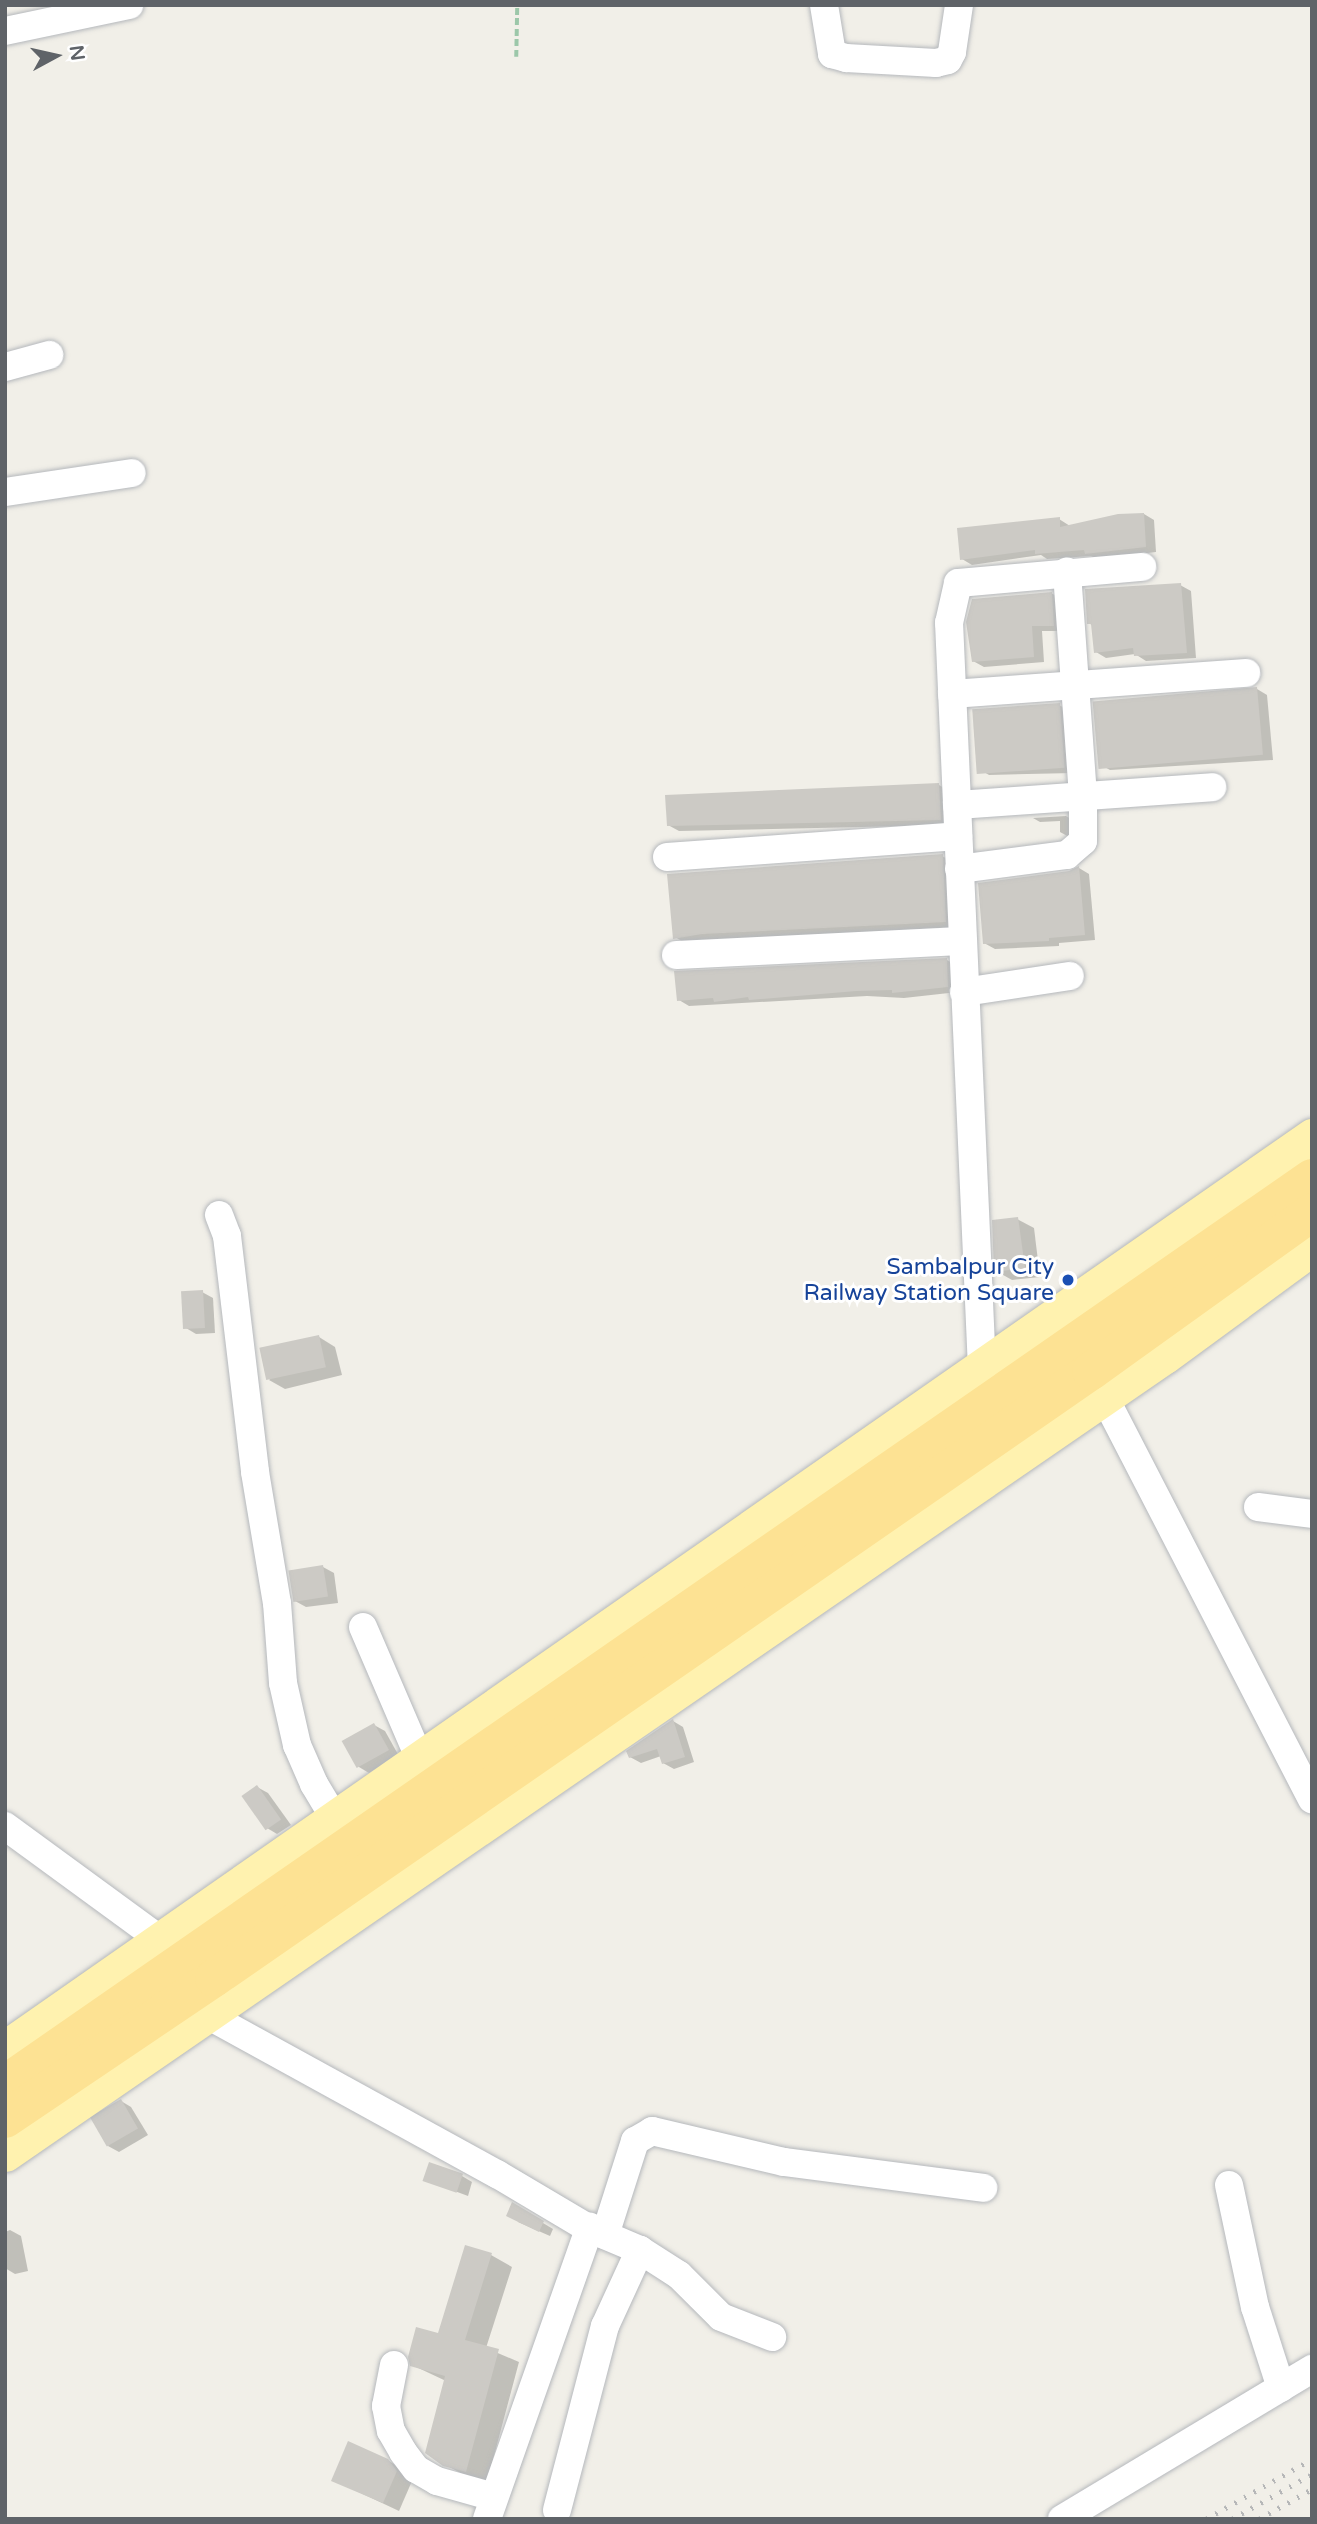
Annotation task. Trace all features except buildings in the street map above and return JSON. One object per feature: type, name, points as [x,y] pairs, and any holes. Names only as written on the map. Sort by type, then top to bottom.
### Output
[{"type":"highway","points":[[5,2119],[194,2008],[1081,1357],[1312,1178]]},
{"type":"highway","points":[[5,2084],[1081,1357],[1312,1212]]},
{"type":"main road","points":[[1081,1357],[1312,1136]]},
{"type":"main road","points":[[5,2048],[419,1757],[982,1369],[1081,1357],[1312,1248]]},
{"type":"main road","points":[[5,2154],[194,2008]]},
{"type":"street","points":[[5,31],[129,5]]},
{"type":"street","points":[[824,5],[832,54],[846,58],[936,63],[948,60],[953,52],[959,5]]},
{"type":"street","points":[[5,367],[49,355]]},
{"type":"street","points":[[5,492],[132,473]]},
{"type":"street","points":[[982,1369],[949,623],[958,583],[1142,567]]},
{"type":"street","points":[[959,869],[1067,855],[1077,850],[1083,841],[1083,796],[1073,686],[1067,572]]},
{"type":"street","points":[[952,694],[1246,673]]},
{"type":"street","points":[[957,805],[1212,787]]},
{"type":"street","points":[[667,857],[958,836]]},
{"type":"street","points":[[676,955],[962,941]]},
{"type":"street","points":[[964,992],[1070,976]]},
{"type":"street","points":[[219,1215],[227,1236],[255,1472],[277,1602],[283,1683],[297,1745],[314,1784],[334,1817]]},
{"type":"street","points":[[1081,1357],[1312,1799]]},
{"type":"street","points":[[1258,1507],[1312,1514]]},
{"type":"street","points":[[363,1627],[419,1757]]},
{"type":"street","points":[[5,1826],[162,1940]]},
{"type":"street","points":[[194,2008],[597,2231],[640,2250],[678,2275],[722,2317],[772,2337]]},
{"type":"street","points":[[394,2365],[386,2406],[391,2431],[403,2452],[416,2469],[491,2508],[597,2231],[635,2141],[652,2130],[784,2162],[983,2188]]},
{"type":"street","points":[[1229,2185],[1255,2307],[1281,2388]]},
{"type":"street","points":[[556,2510],[606,2326],[640,2250]]},
{"type":"street","points":[[1062,2519],[1312,2369]]},
{"type":"path","points":[[516,57],[517,5]]},
{"type":"railway","points":[[1206,2519],[1312,2459]]},
{"type":"railway","points":[[1232,2519],[1312,2474]]},
{"type":"railway","points":[[1259,2519],[1312,2489]]},
{"type":"place","name":"Sambalpur City Railway Station Square","points":[[1068,1280]]}]
